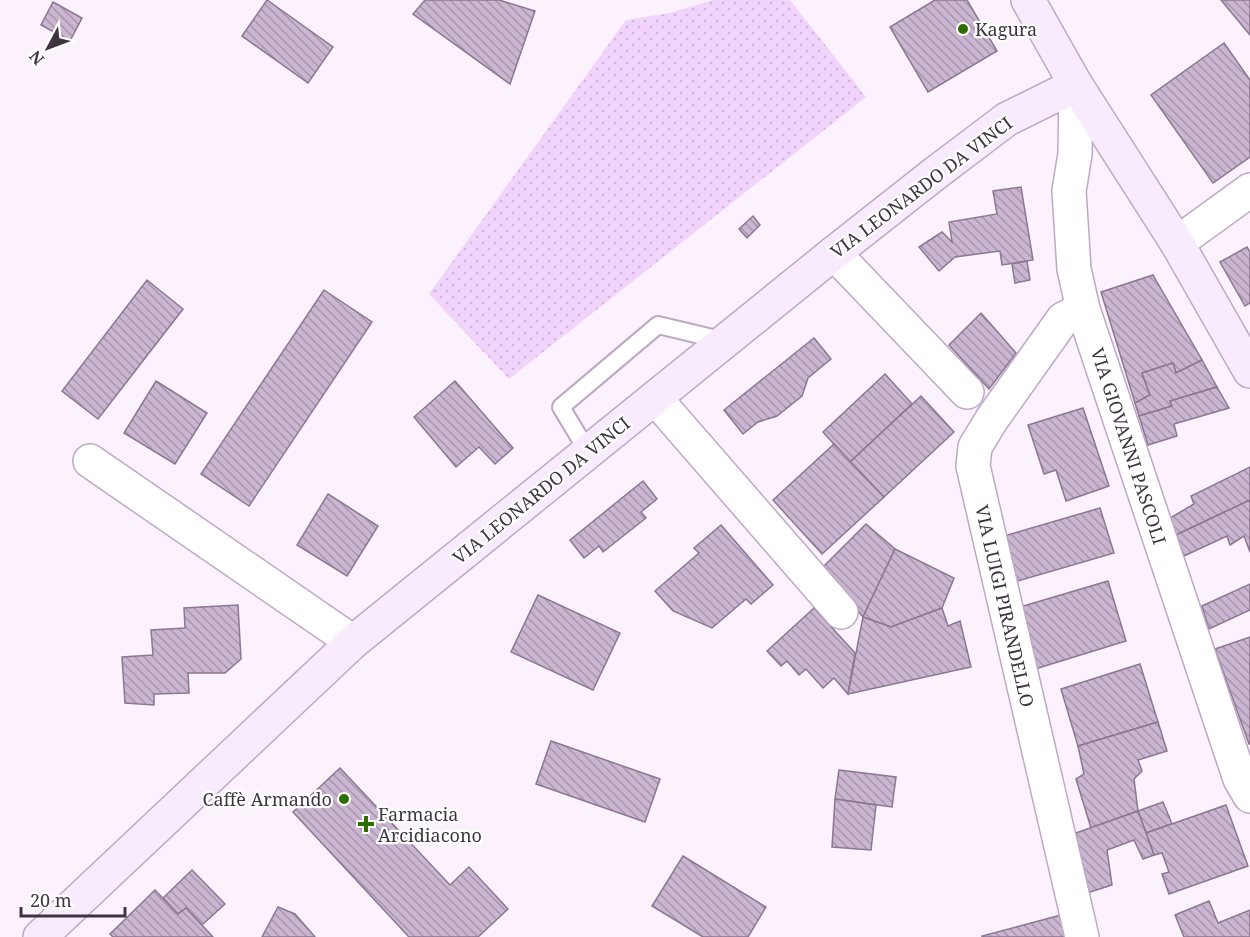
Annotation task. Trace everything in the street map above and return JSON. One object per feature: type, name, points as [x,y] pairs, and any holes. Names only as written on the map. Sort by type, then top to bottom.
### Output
[{"type":"street","points":[[1028,0],[1076,85],[1177,243],[1250,371]]},
{"type":"street","name":"VIA LEONARDO DA VINCI","points":[[40,937],[353,642],[834,253],[1007,119],[1076,85]]},
{"type":"street","name":"VIA GIOVANNI PASCOLI","points":[[1076,85],[1075,154],[1069,190],[1074,269],[1083,309],[1240,779],[1250,796]]},
{"type":"street","points":[[1177,243],[1250,190]]},
{"type":"street","points":[[834,253],[967,392]]},
{"type":"street","name":"VIA LUIGI PIRANDELLO","points":[[1082,937],[973,466],[975,447],[992,419],[1063,319],[1083,309]]},
{"type":"street","points":[[655,398],[841,612]]},
{"type":"street","points":[[90,461],[353,642]]},
{"type":"lane","points":[[588,452],[561,407],[658,325],[726,341]]},
{"type":"shaded area","points":[[713,0],[790,0],[866,97],[509,379],[429,294],[626,20],[670,13]]},
{"type":"building","points":[[267,0],[333,47],[308,83],[242,36]]},
{"type":"building","points":[[425,0],[499,0],[535,11],[510,84],[413,14]]},
{"type":"building","points":[[935,0],[967,0],[997,51],[928,92],[890,27]]},
{"type":"building","points":[[1221,0],[1250,0],[1250,35]]},
{"type":"building","points":[[53,2],[82,18],[70,41],[41,25]]},
{"type":"building","points":[[1224,43],[1250,80],[1250,157],[1213,183],[1151,95]]},
{"type":"building","points":[[1021,187],[1033,260],[1002,265],[1000,251],[955,257],[939,271],[919,247],[942,232],[952,242],[949,222],[997,214],[993,191]]},
{"type":"building","points":[[753,216],[760,225],[747,238],[739,229]]},
{"type":"building","points":[[1247,247],[1250,252],[1250,303],[1245,306],[1220,262]]},
{"type":"building","points":[[1027,261],[1030,280],[1015,283],[1012,264]]},
{"type":"building","points":[[1153,275],[1202,360],[1176,373],[1173,363],[1142,373],[1150,395],[1135,403],[1101,292]]},
{"type":"building","points":[[147,280],[183,309],[98,419],[62,391]]},
{"type":"building","points":[[324,290],[372,322],[249,506],[201,474]]},
{"type":"building","points":[[981,313],[1016,353],[989,389],[949,345]]},
{"type":"building","points":[[814,338],[831,359],[808,378],[802,396],[777,416],[758,422],[743,434],[724,410]]},
{"type":"building","points":[[1202,360],[1217,387],[1170,401],[1172,406],[1139,416],[1135,403],[1150,395],[1142,373],[1173,363],[1176,373]]},
{"type":"building","points":[[885,374],[912,404],[850,462],[823,432]]},
{"type":"building","points":[[156,381],[207,413],[175,464],[124,433]]},
{"type":"building","points":[[455,381],[513,448],[495,464],[479,447],[456,467],[414,417]]},
{"type":"building","points":[[1217,387],[1229,408],[1174,424],[1177,436],[1148,445],[1139,416],[1172,406],[1170,401]]},
{"type":"building","points":[[921,396],[954,432],[884,497],[850,462]]},
{"type":"building","points":[[1083,408],[1109,486],[1066,501],[1056,470],[1044,474],[1028,425]]},
{"type":"building","points":[[834,444],[884,497],[822,554],[773,500]]},
{"type":"building","points":[[1250,467],[1250,500],[1176,535],[1170,518],[1194,504],[1191,496]]},
{"type":"building","points":[[643,481],[657,499],[641,512],[646,518],[603,552],[599,546],[584,558],[570,540]]},
{"type":"building","points":[[328,494],[378,526],[347,576],[297,545]]},
{"type":"building","points":[[1250,500],[1250,552],[1244,536],[1230,545],[1227,536],[1184,556],[1176,535]]},
{"type":"building","points":[[1100,508],[1114,553],[1014,582],[1004,536]]},
{"type":"building","points":[[866,524],[895,549],[863,617],[823,567]]},
{"type":"building","points":[[721,525],[773,585],[751,604],[746,599],[712,628],[673,611],[655,591],[699,553],[694,548]]},
{"type":"building","points":[[895,549],[954,578],[942,608],[891,627],[863,617]]},
{"type":"building","points":[[1108,581],[1126,641],[1035,669],[1020,607]]},
{"type":"building","points":[[1250,584],[1250,610],[1209,629],[1202,606]]},
{"type":"building","points":[[538,595],[620,633],[593,690],[511,652]]},
{"type":"building","points":[[238,605],[241,659],[225,673],[188,673],[189,693],[154,694],[154,705],[125,703],[122,657],[153,655],[151,630],[185,628],[184,608]]},
{"type":"building","points":[[814,608],[855,653],[848,694],[834,678],[823,688],[806,669],[799,675],[787,661],[781,666],[767,651]]},
{"type":"building","points":[[942,608],[948,626],[960,621],[971,667],[848,694],[863,617],[891,627]]},
{"type":"building","points":[[1250,637],[1250,744],[1249,744],[1215,649]]},
{"type":"building","points":[[1140,664],[1158,722],[1078,746],[1061,689]]},
{"type":"building","points":[[1158,722],[1167,751],[1138,760],[1142,771],[1134,779],[1138,811],[1091,828],[1076,779],[1084,774],[1078,746]]},
{"type":"building","points":[[551,741],[660,779],[645,822],[536,784]]},
{"type":"building","points":[[340,768],[450,885],[469,867],[508,909],[478,937],[409,937],[293,812]]},
{"type":"building","points":[[839,770],[896,777],[892,807],[835,799]]},
{"type":"building","points":[[835,799],[876,805],[871,850],[832,847]]},
{"type":"building","points":[[1163,802],[1172,824],[1146,833],[1138,811]]},
{"type":"building","points":[[1226,805],[1248,866],[1169,894],[1162,874],[1169,872],[1162,853],[1154,855],[1146,833]]},
{"type":"building","points":[[1138,811],[1154,855],[1143,859],[1134,840],[1107,850],[1112,885],[1087,893],[1073,834]]},
{"type":"building","points":[[683,856],[766,907],[748,937],[703,937],[652,906]]},
{"type":"building","points":[[192,870],[225,904],[202,925],[186,908],[178,914],[163,898]]},
{"type":"building","points":[[155,890],[178,914],[186,908],[213,937],[113,937],[110,934]]},
{"type":"building","points":[[1209,901],[1218,923],[1250,910],[1250,937],[1184,937],[1175,915]]},
{"type":"building","points":[[278,907],[295,914],[315,937],[262,937]]},
{"type":"building","points":[[1061,915],[1065,937],[982,937],[982,936]]},
{"type":"place","name":"Kagura","points":[[963,29]]},
{"type":"place","name":"Caffè Armando","points":[[344,799]]},
{"type":"place","name":"Farmacia Arcidiacono","points":[[366,824]]}]
